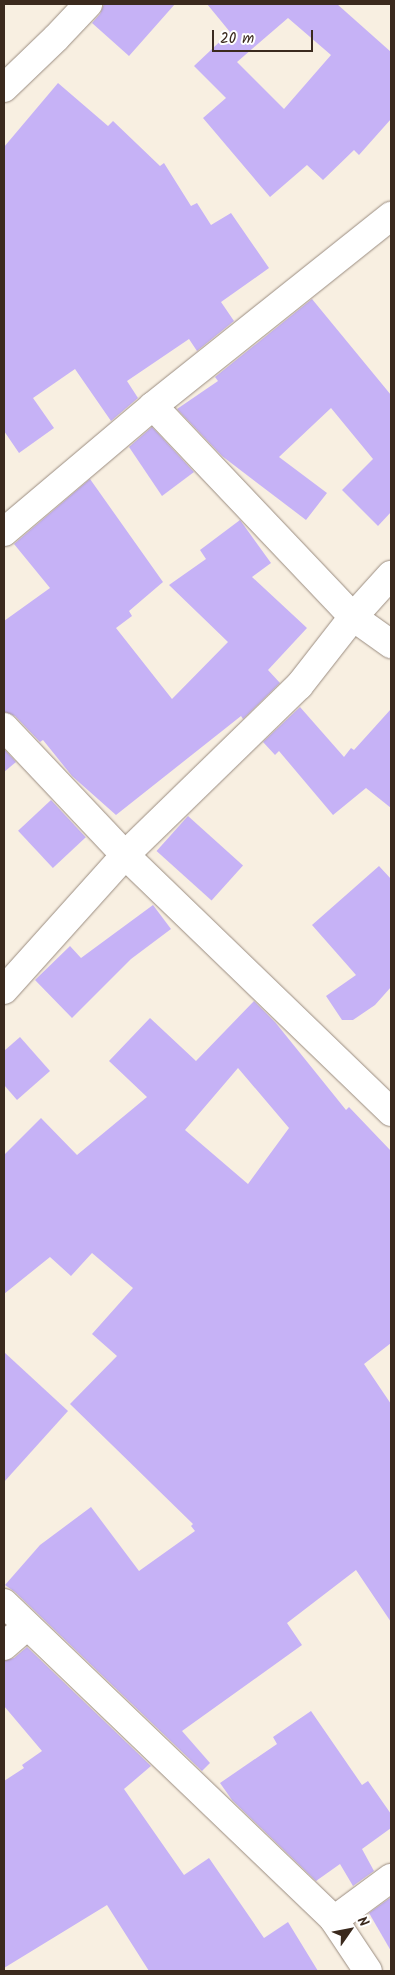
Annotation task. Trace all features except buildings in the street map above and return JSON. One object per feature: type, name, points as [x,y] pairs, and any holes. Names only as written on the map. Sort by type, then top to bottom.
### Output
[{"type":"street","points":[[4,88],[88,4]]},
{"type":"street","points":[[4,532],[152,406],[391,216]]},
{"type":"street","points":[[152,406],[353,617],[391,644]]},
{"type":"street","points":[[4,990],[125,855],[299,686],[353,617],[391,575]]},
{"type":"street","points":[[4,728],[125,855],[391,1112]]},
{"type":"street","points":[[4,1603],[26,1627],[334,1920],[368,1971]]},
{"type":"street","points":[[4,1646],[26,1627]]},
{"type":"street","points":[[334,1920],[391,1878]]}]
